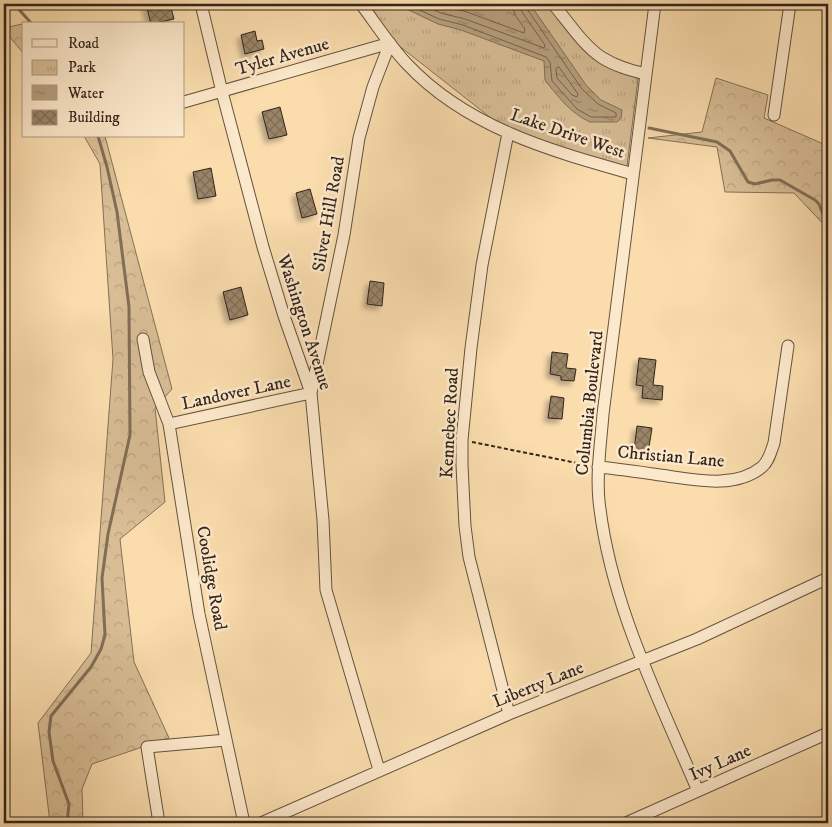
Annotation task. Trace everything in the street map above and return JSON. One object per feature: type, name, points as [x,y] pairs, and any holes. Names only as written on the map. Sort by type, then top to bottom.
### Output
[{"type":"street","name":"Washington Avenue","points":[[201,4],[263,247],[284,316],[311,393],[323,520],[326,590],[379,770]]},
{"type":"street","name":"Lake Drive West","points":[[362,4],[390,43],[408,64],[437,90],[464,110],[508,133],[555,152],[633,174]]},
{"type":"street","points":[[553,4],[600,56],[622,68],[645,74]]},
{"type":"street","name":"Columbia Boulevard","points":[[655,4],[603,414],[598,467],[599,499],[605,541],[614,581],[642,661],[698,791]]},
{"type":"street","points":[[774,115],[790,4]]},
{"type":"street","name":"Tyler Avenue","points":[[185,102],[390,43]]},
{"type":"street","name":"Silver Hill Road","points":[[311,393],[344,236],[359,138],[373,87],[390,43]]},
{"type":"street","name":"Kennebec Road","points":[[508,133],[482,266],[471,348],[462,440],[463,497],[469,557],[509,714]]},
{"type":"street","name":"Coolidge Road","points":[[143,339],[149,372],[168,424],[199,614],[244,823]]},
{"type":"street","name":"Christian Lane","points":[[598,467],[711,481],[734,479],[750,475],[763,466],[769,458],[774,443],[788,346]]},
{"type":"street","name":"Landover Lane","points":[[168,424],[311,393]]},
{"type":"street","name":"Liberty Lane","points":[[261,823],[509,714],[697,639],[828,578]]},
{"type":"street","name":"Ivy Lane","points":[[626,823],[828,733]]},
{"type":"street","points":[[159,823],[147,747],[226,740]]},
{"type":"path","points":[[462,440],[598,467]]},
{"type":"green space","points":[[366,4],[549,4],[593,54],[638,79],[626,174],[510,133],[384,34]]},
{"type":"green space","points":[[22,24],[22,52],[4,30],[4,28]]},
{"type":"green space","points":[[716,78],[768,95],[764,118],[828,146],[828,229],[794,193],[725,192],[717,147],[648,138],[702,132]]},
{"type":"green space","points":[[85,138],[106,138],[172,389],[155,408],[165,502],[120,539],[134,662],[169,738],[92,764],[82,789],[83,823],[50,823],[38,723],[91,653],[113,359],[100,164]]},
{"type":"water","points":[[396,4],[530,4],[586,85],[601,100],[622,110],[621,118],[617,122],[590,122],[584,119],[562,101],[545,80],[544,61],[461,30],[438,24]]},
{"type":"building","points":[[146,4],[170,4],[174,19],[150,22]]},
{"type":"building","points":[[255,31],[257,41],[262,40],[264,49],[245,54],[241,35]]},
{"type":"building","points":[[280,107],[287,135],[269,139],[262,112]]},
{"type":"building","points":[[211,168],[216,196],[198,199],[193,172]]},
{"type":"building","points":[[310,189],[317,214],[302,218],[296,193]]},
{"type":"building","points":[[370,281],[384,283],[382,306],[367,304]]},
{"type":"building","points":[[241,287],[248,315],[230,320],[223,292]]},
{"type":"building","points":[[552,352],[568,354],[566,368],[576,369],[574,381],[561,380],[561,376],[550,374]]},
{"type":"building","points":[[639,358],[656,360],[653,385],[663,386],[662,400],[642,398],[643,386],[636,385]]},
{"type":"building","points":[[551,396],[564,398],[562,419],[548,418]]},
{"type":"building","points":[[637,426],[652,428],[648,453],[634,451]]},
{"type":"waterway","points":[[14,4],[30,22]]},
{"type":"waterway","points":[[649,128],[717,142],[730,151],[748,182],[755,184],[780,180],[815,200],[819,204],[828,227]]},
{"type":"waterway","points":[[67,823],[69,804],[53,761],[49,732],[51,716],[91,667],[101,649],[105,635],[102,578],[108,534],[130,435],[129,307],[117,212],[99,138]]}]
